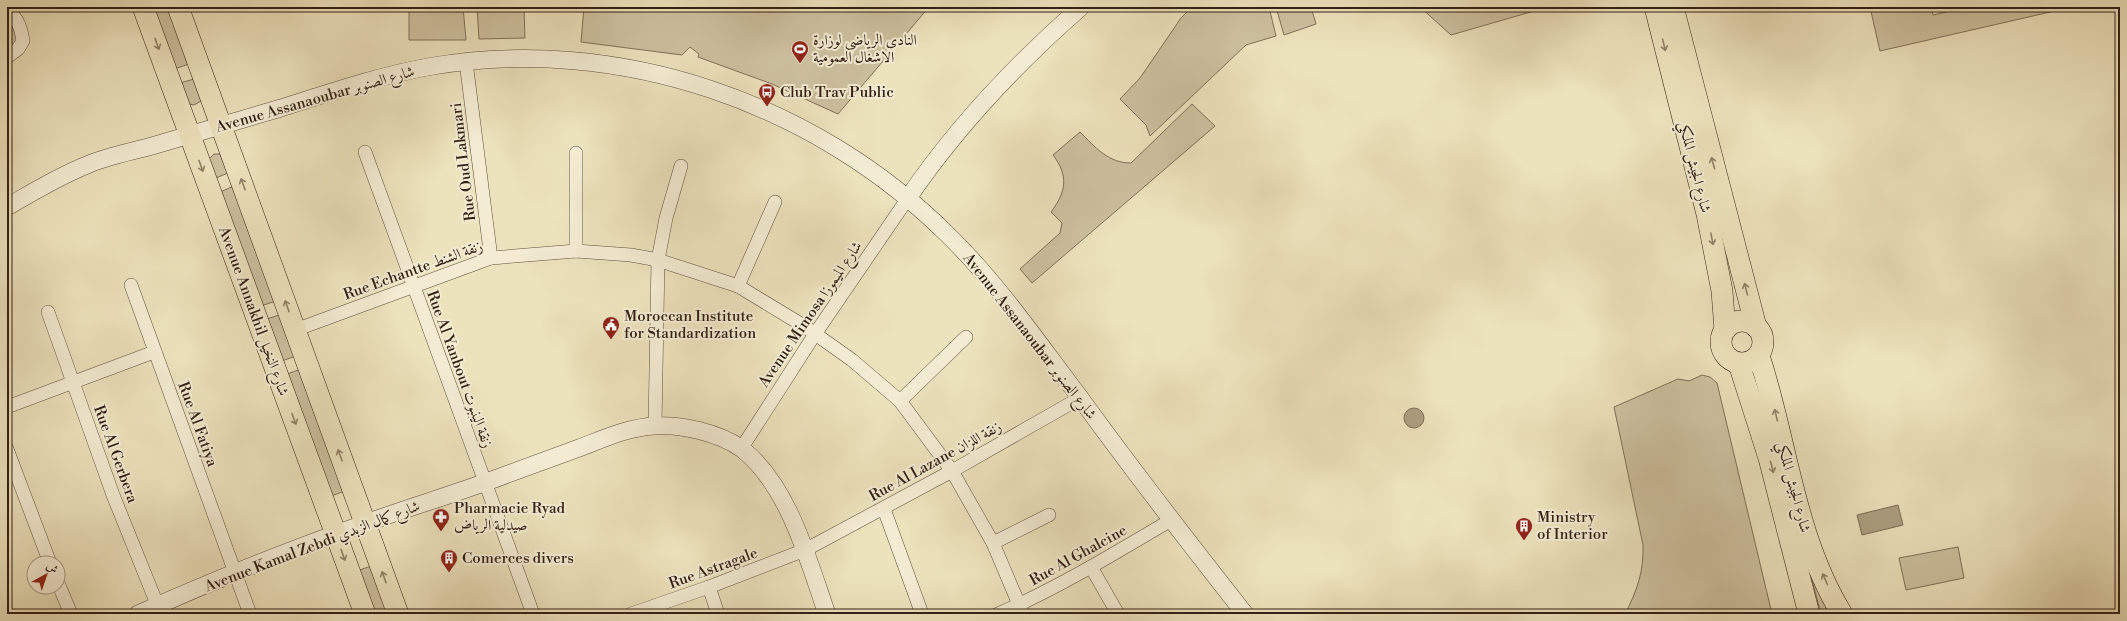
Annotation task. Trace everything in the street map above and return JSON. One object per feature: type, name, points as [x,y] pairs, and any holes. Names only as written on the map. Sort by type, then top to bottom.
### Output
[{"type":"main road","name":"Avenue Annakhil شارع النخيل","points":[[143,7],[365,614]]},
{"type":"main road","points":[[178,7],[398,614]]},
{"type":"main road","name":"شارع الجيش الملكي","points":[[1655,7],[1707,214],[1722,291],[1725,330]]},
{"type":"main road","name":"شارع الجيش الملكي","points":[[1673,7],[1756,327]]},
{"type":"main road","points":[[1737,322],[1745,322],[1756,327],[1763,342],[1758,356],[1753,360],[1739,364],[1726,356],[1722,349],[1721,342],[1725,330],[1737,322]]},
{"type":"main road","name":"شارع الجيش الملكي","points":[[1758,356],[1771,394],[1799,511],[1810,545],[1842,614]]},
{"type":"main road","name":"شارع الجيش الملكي","points":[[1739,364],[1770,458],[1809,614]]},
{"type":"street","points":[[908,198],[942,152],[995,89],[1081,7]]},
{"type":"street","points":[[7,10],[19,23],[22,41],[18,49],[7,57]]},
{"type":"street","name":"Avenue Assanaoubar شارع الصنوبر","points":[[7,207],[89,164],[222,126],[375,79],[434,66],[466,62],[516,59],[577,61],[636,70],[713,90],[764,109],[812,133],[873,170],[908,198],[969,256],[1004,298],[1171,520],[1245,614]]},
{"type":"street","name":"Rue Oud Lakmari","points":[[466,62],[491,258]]},
{"type":"street","name":"Rue Al Yanbout زنقة الينبوت","points":[[365,152],[484,483],[533,614]]},
{"type":"street","points":[[576,153],[576,251]]},
{"type":"street","points":[[655,426],[658,260],[666,218],[681,166]]},
{"type":"street","name":"Avenue Mimosa شارع الميموزا","points":[[741,449],[815,334],[908,198]]},
{"type":"street","points":[[738,286],[775,202]]},
{"type":"street","name":"Rue Echantte زنقة الشنط","points":[[296,330],[414,287],[457,269],[491,258],[576,251],[631,255],[658,260],[738,286],[815,334],[858,365],[900,401],[952,471],[993,543],[1021,609]]},
{"type":"street","name":"Rue Al Fatiya","points":[[131,285],[250,614]]},
{"type":"street","name":"Rue Al Gerbera","points":[[48,312],[113,495],[160,609]]},
{"type":"street","points":[[900,401],[966,337]]},
{"type":"street","points":[[7,407],[72,381],[154,352]]},
{"type":"street","name":"Rue Al Lazane زنقة اللزان","points":[[805,550],[884,509],[1080,398]]},
{"type":"street","name":"Avenue Kamal Zebdi شارع كمال الزبدي","points":[[138,614],[160,609],[235,573],[365,523],[484,483],[614,435],[655,426],[698,430],[741,449],[772,482],[786,506],[805,550],[826,614]]},
{"type":"street","points":[[7,448],[47,555]]},
{"type":"street","points":[[884,509],[922,614]]},
{"type":"street","points":[[993,543],[1049,515]]},
{"type":"street","name":"Rue Al Ghalcine","points":[[998,614],[1021,609],[1171,520]]},
{"type":"street","name":"Rue Astragale","points":[[631,614],[709,588],[805,550]]},
{"type":"street","points":[[1091,567],[1118,614]]},
{"type":"street","points":[[709,588],[718,614]]},
{"type":"street","points":[[63,595],[71,614]]},
{"type":"shaded area","points":[[152,7],[169,7],[189,64],[174,69]]},
{"type":"shaded area","points":[[409,7],[463,7],[466,40],[409,40]]},
{"type":"shaded area","points":[[477,7],[524,7],[525,38],[479,39]]},
{"type":"shaded area","name":"النادي الرياضي لوزارة الاشغال العمومية","points":[[584,7],[929,7],[838,114],[772,84],[698,57],[699,54],[690,47],[682,55],[581,42]]},
{"type":"shaded area","points":[[1192,7],[1269,7],[1276,36],[1246,45],[1150,136],[1146,125],[1120,99],[1140,78],[1181,18]]},
{"type":"shaded area","points":[[1276,7],[1311,7],[1316,24],[1284,35]]},
{"type":"shaded area","points":[[1420,7],[1548,7],[1451,35]]},
{"type":"shaded area","points":[[1870,7],[1931,7],[1933,15],[1967,7],[2072,7],[1880,51]]},
{"type":"shaded area","points":[[7,19],[10,20],[17,39],[11,48],[7,50]]},
{"type":"shaded area","points":[[194,79],[201,101],[194,105],[189,104],[180,83]]},
{"type":"shaded area","points":[[1192,104],[1215,126],[1032,283],[1020,269],[1060,233],[1062,223],[1051,212],[1060,198],[1064,184],[1062,170],[1053,155],[1080,132],[1102,153],[1115,160],[1131,163]]},
{"type":"shaded area","points":[[214,154],[220,154],[228,173],[216,178],[209,159]]},
{"type":"shaded area","points":[[234,186],[276,301],[261,306],[220,192]]},
{"type":"shaded area","points":[[282,314],[296,356],[282,361],[267,319]]},
{"type":"shaded area","points":[[301,369],[345,491],[331,496],[287,374]]},
{"type":"shaded area","points":[[1702,375],[1710,377],[1717,383],[1772,614],[1625,614],[1639,581],[1643,545],[1614,407],[1678,379],[1689,381]]},
{"type":"shaded area","points":[[1414,408],[1421,411],[1424,418],[1421,425],[1414,428],[1407,425],[1404,418],[1407,411]]},
{"type":"shaded area","points":[[1898,505],[1903,525],[1862,535],[1857,515]]},
{"type":"shaded area","points":[[1958,547],[1964,578],[1906,590],[1899,558]]},
{"type":"shaded area","points":[[371,566],[389,614],[373,614],[357,571]]},
{"type":"shaded area","points":[[1811,576],[1832,614],[1821,614]]},
{"type":"place","name":"النادي الرياضي لوزارة الاشغال العمومية","points":[[800,64]]},
{"type":"place","name":"Club Trav Public","points":[[767,107]]},
{"type":"place","name":"Moroccan Institute for Standardization","points":[[611,340]]},
{"type":"place","name":"Pharmacie Ryad صيدلية الرياض","points":[[441,532]]},
{"type":"place","name":"Ministry of Interior","points":[[1524,541]]},
{"type":"place","name":"Comerces divers","points":[[449,573]]}]
